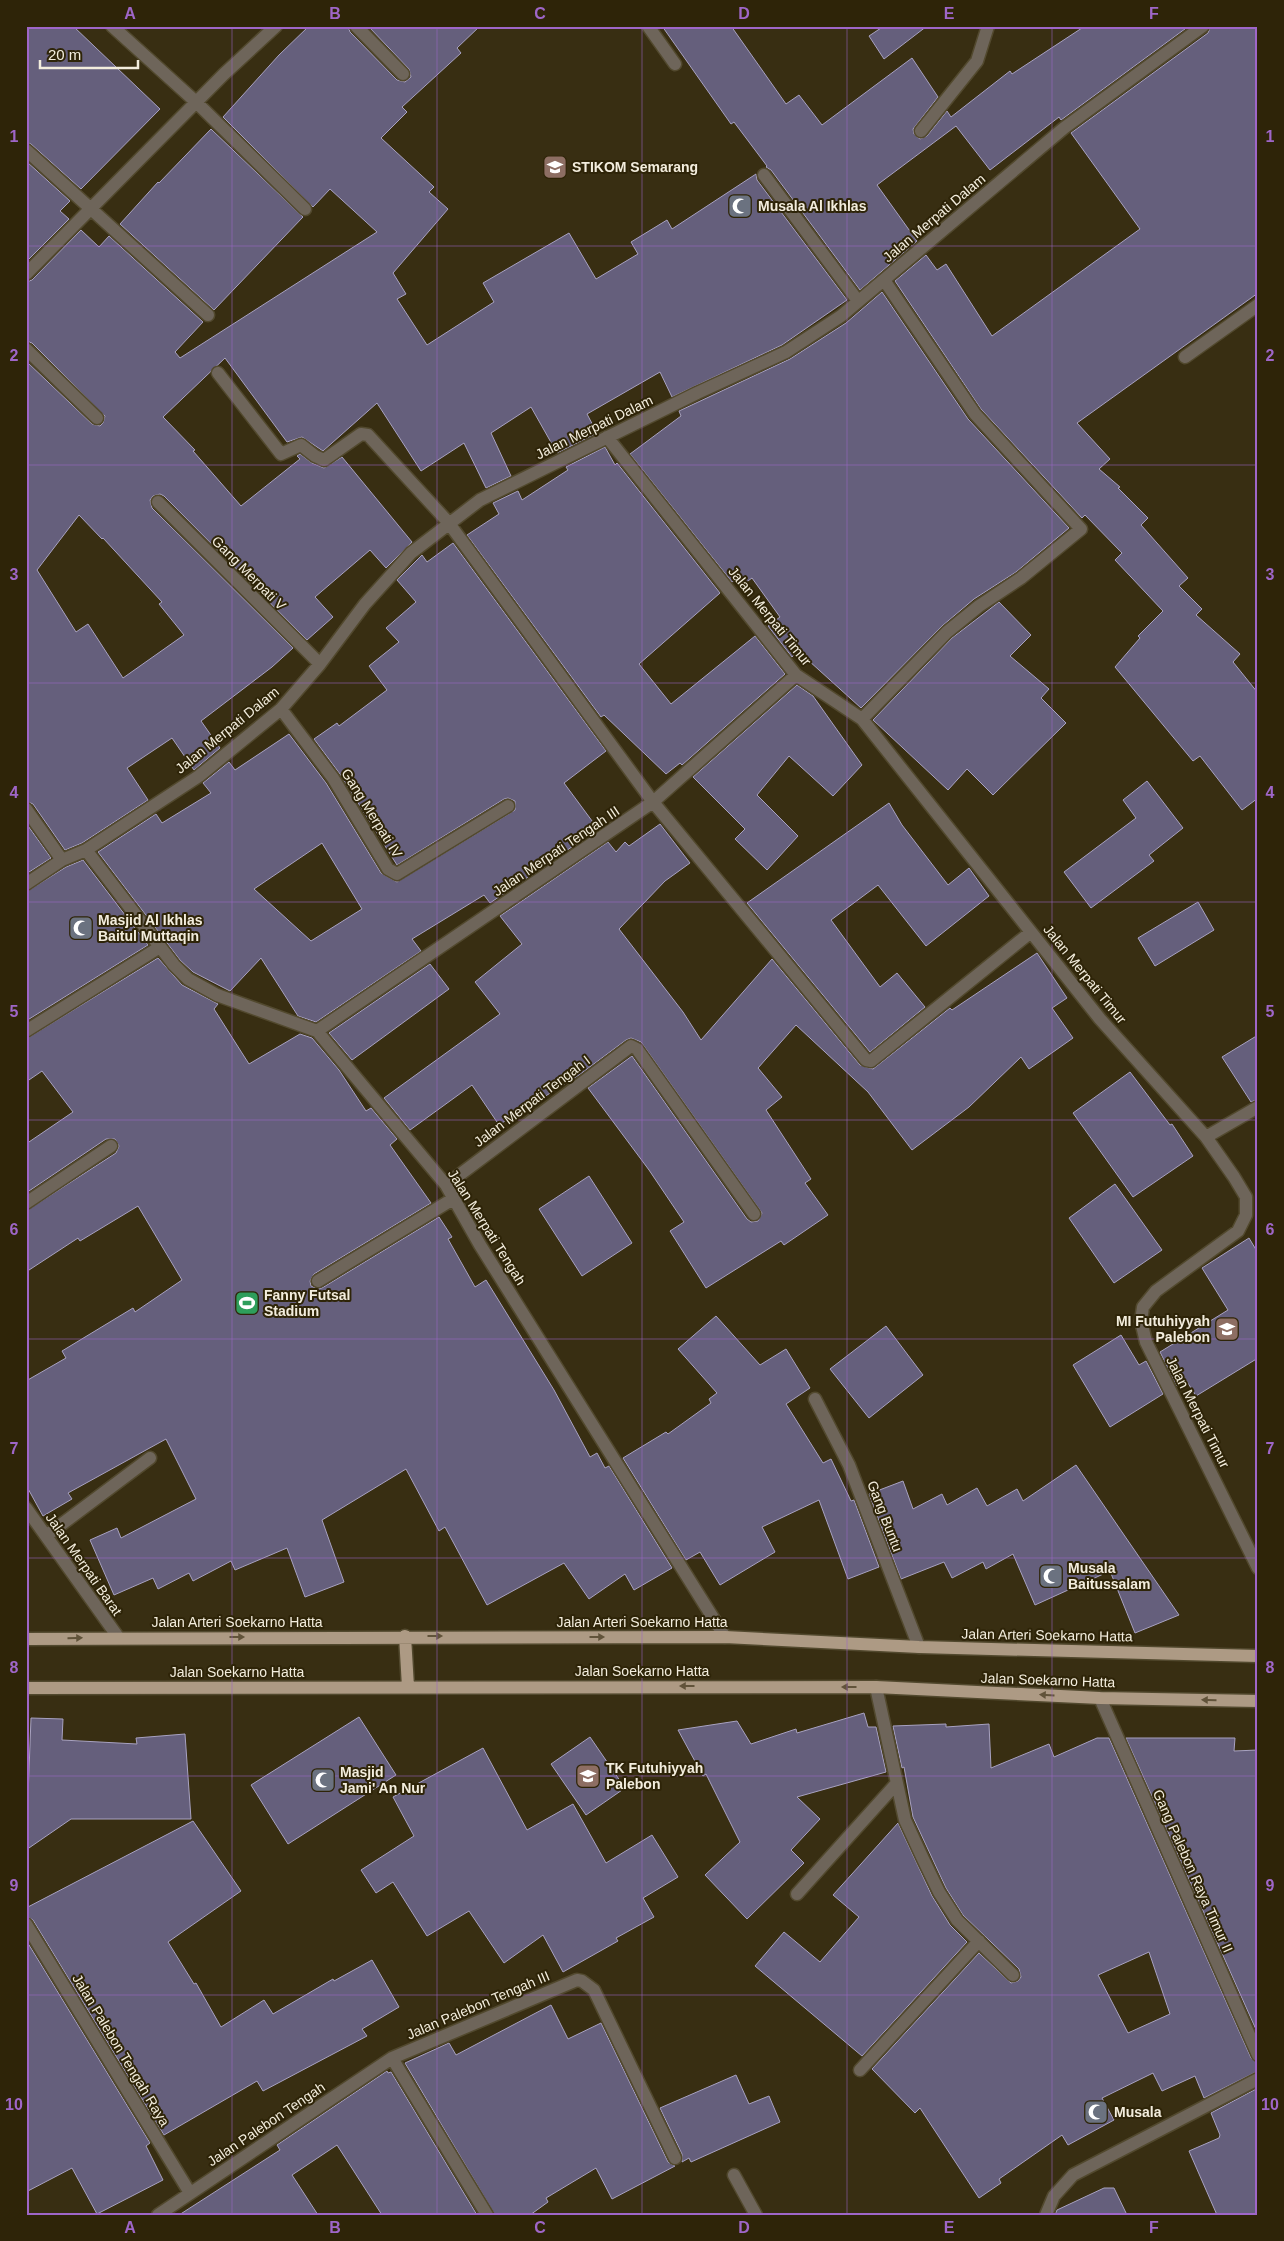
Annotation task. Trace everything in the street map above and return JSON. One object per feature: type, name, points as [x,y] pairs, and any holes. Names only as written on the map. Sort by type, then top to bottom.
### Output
[{"type":"main road","name":"Jalan Arteri Soekarno Hatta","points":[[26,1639],[405,1636],[725,1637],[919,1647],[1258,1656]]},
{"type":"main road","points":[[405,1636],[408,1686]]},
{"type":"main road","name":"Jalan Soekarno Hatta","points":[[26,1688],[408,1686],[876,1688],[1100,1698],[1258,1701]]},
{"type":"street","points":[[112,26],[196,102],[305,209]]},
{"type":"street","points":[[26,274],[196,102],[276,26]]},
{"type":"street","points":[[356,26],[403,74]]},
{"type":"street","points":[[648,26],[675,64]]},
{"type":"street","points":[[921,131],[977,61],[988,26]]},
{"type":"street","name":"Jalan Merpati Dalam","points":[[26,884],[62,860],[86,850],[199,776],[281,709],[320,664],[365,604],[411,553],[448,522],[480,500],[786,352],[841,316],[1064,128],[1204,26]]},
{"type":"street","points":[[26,150],[208,315]]},
{"type":"street","points":[[764,176],[858,301]]},
{"type":"street","points":[[862,719],[947,632],[979,606],[1021,578],[1081,529],[975,414],[884,280]]},
{"type":"street","points":[[1186,358],[1258,305]]},
{"type":"street","points":[[26,349],[97,418]]},
{"type":"street","points":[[218,373],[278,453],[283,455],[301,445],[315,456],[324,460],[365,433],[448,522],[653,802],[863,1058],[869,1062],[1031,932]]},
{"type":"street","name":"Jalan Merpati Timur","points":[[607,437],[796,675],[862,719],[1100,1018],[1206,1137],[1246,1197],[1246,1215],[1238,1231],[1156,1291],[1143,1307],[1141,1321],[1146,1342],[1258,1568]]},
{"type":"street","name":"Gang Merpati V","points":[[158,502],[320,664]]},
{"type":"street","name":"Jalan Merpati Tengah III","points":[[317,1030],[653,802],[796,675]]},
{"type":"street","name":"Gang Merpati IV","points":[[281,709],[334,778],[388,869],[393,873],[397,874],[508,806]]},
{"type":"street","points":[[26,809],[62,860]]},
{"type":"street","points":[[86,850],[160,947],[188,979],[217,995],[317,1030]]},
{"type":"street","points":[[26,1032],[160,947]]},
{"type":"street","name":"Jalan Merpati Tengah","points":[[317,1030],[446,1185],[725,1637]]},
{"type":"street","name":"Jalan Merpati Tengah I","points":[[446,1185],[631,1046],[637,1049],[754,1214]]},
{"type":"street","points":[[1206,1137],[1258,1106]]},
{"type":"street","points":[[26,1203],[111,1146]]},
{"type":"street","points":[[318,1281],[453,1198]]},
{"type":"street","name":"Gang Buntu","points":[[816,1399],[849,1465],[919,1647]]},
{"type":"street","points":[[46,1536],[150,1458]]},
{"type":"street","name":"Jalan Merpati Barat","points":[[26,1508],[118,1637]]},
{"type":"street","points":[[876,1688],[905,1820],[939,1892],[957,1920],[1013,1975]]},
{"type":"street","name":"Gang Palebon Raya Timur II","points":[[1100,1698],[1258,2055]]},
{"type":"street","points":[[797,1894],[896,1784]]},
{"type":"street","name":"Jalan Palebon Tengah Raya","points":[[26,1924],[190,2193]]},
{"type":"street","points":[[860,2070],[979,1941]]},
{"type":"street","name":"Jalan Palebon Tengah III","points":[[392,2058],[577,1980],[582,1980],[594,1990],[674,2158]]},
{"type":"street","points":[[392,2058],[487,2215]]},
{"type":"street","name":"Jalan Palebon Tengah","points":[[158,2215],[392,2058]]},
{"type":"street","points":[[1046,2215],[1054,2196],[1074,2175],[1258,2080]]},
{"type":"street","points":[[734,2175],[756,2215]]},
{"type":"building","points":[[26,26],[73,26],[160,109],[81,189],[31,144],[26,142]]},
{"type":"building","points":[[309,26],[348,26],[350,32],[397,80],[405,82],[411,77],[409,69],[368,26],[480,26],[457,48],[461,53],[402,107],[407,112],[381,138],[434,187],[429,192],[448,209],[393,273],[406,294],[397,299],[427,345],[494,302],[483,283],[569,233],[596,279],[638,254],[631,242],[667,220],[672,229],[756,174],[757,180],[847,300],[782,345],[672,397],[660,372],[587,414],[597,433],[557,453],[531,407],[491,433],[511,476],[486,488],[464,443],[421,471],[377,403],[323,451],[302,437],[287,442],[225,358],[163,417],[195,450],[193,451],[241,506],[300,459],[297,456],[300,454],[312,463],[324,468],[342,457],[412,542],[386,568],[370,550],[315,597],[333,617],[307,640],[164,496],[160,494],[153,496],[150,500],[152,508],[293,648],[272,667],[201,721],[220,748],[194,770],[172,738],[127,768],[148,800],[82,843],[65,850],[33,804],[26,801],[26,361],[92,424],[100,426],[105,416],[32,343],[26,341],[26,282],[32,280],[81,230],[99,247],[109,236],[203,322],[175,352],[180,358],[377,232],[330,189],[313,207],[223,117],[279,55]],"holes":[[[79,515],[162,602],[159,604],[184,635],[123,678],[88,624],[76,632],[37,570]]]},
{"type":"building","points":[[662,26],[731,26],[786,104],[799,95],[822,125],[912,58],[938,97],[913,129],[914,134],[920,139],[927,136],[947,111],[951,117],[1010,71],[1012,74],[1085,26],[1189,26],[1061,120],[1059,117],[990,170],[956,126],[877,185],[917,241],[860,290],[734,122],[731,124]]},
{"type":"building","points":[[884,26],[927,26],[884,59],[869,36]]},
{"type":"building","points":[[1211,26],[1258,26],[1258,293],[1077,423],[1110,459],[1099,469],[1120,487],[1118,488],[1148,518],[1141,525],[1188,578],[1179,586],[1202,609],[1196,615],[1240,654],[1233,662],[1258,693],[1258,798],[1242,810],[1200,756],[1193,761],[1115,667],[1140,638],[1138,636],[1163,611],[1115,560],[1122,553],[1085,515],[1082,518],[981,409],[895,281],[926,255],[937,270],[946,264],[992,336],[1140,229],[1071,133],[1208,33]]},
{"type":"building","points":[[211,129],[303,217],[214,310],[120,224],[158,182]]},
{"type":"building","points":[[26,161],[70,201],[60,211],[69,219],[26,262]]},
{"type":"building","points":[[882,292],[968,419],[1069,528],[1016,572],[974,599],[942,626],[861,708],[798,651],[792,657],[768,626],[780,617],[752,578],[741,586],[736,579],[732,582],[630,454],[681,416],[679,411],[790,359],[846,323]]},
{"type":"building","points":[[605,447],[615,465],[617,463],[720,593],[639,664],[671,704],[755,636],[785,674],[682,765],[680,763],[666,774],[604,715],[601,717],[467,535],[499,514],[493,503],[518,491],[522,500],[568,470],[566,467]]},
{"type":"building","points":[[453,543],[606,751],[564,783],[598,829],[490,903],[484,895],[412,939],[421,951],[316,1022],[298,1016],[261,958],[230,991],[193,972],[180,960],[98,852],[156,814],[162,823],[211,793],[203,783],[229,762],[235,770],[289,734],[326,783],[381,873],[397,882],[515,810],[515,801],[508,798],[504,799],[397,865],[340,774],[314,739],[337,723],[339,726],[387,690],[369,666],[399,642],[386,628],[416,602],[397,580],[422,555],[427,562]],"holes":[[[322,843],[362,909],[311,941],[254,889]]]},
{"type":"building","points":[[999,602],[1031,635],[1010,656],[1049,689],[1041,698],[1066,723],[993,795],[967,769],[948,790],[873,720],[952,638]]},
{"type":"building","points":[[797,685],[813,696],[862,765],[833,796],[789,756],[757,795],[798,836],[767,870],[735,839],[745,829],[693,777]]},
{"type":"building","points":[[1147,781],[1183,828],[1149,855],[1154,861],[1091,908],[1064,872],[1136,818],[1123,800]]},
{"type":"building","points":[[889,803],[902,825],[948,885],[969,868],[989,896],[926,946],[878,885],[831,920],[880,987],[897,973],[925,1007],[870,1052],[747,903]]},
{"type":"building","points":[[26,823],[51,858],[26,874]]},
{"type":"building","points":[[660,824],[690,863],[665,881],[619,929],[683,1012],[701,1040],[772,959],[860,1065],[873,1069],[950,1008],[952,1010],[1037,953],[1067,998],[1052,1008],[1073,1038],[1029,1069],[1021,1057],[969,1107],[912,1150],[868,1092],[796,1025],[758,1068],[782,1097],[766,1110],[811,1179],[805,1183],[828,1215],[784,1245],[781,1241],[706,1288],[670,1231],[684,1222],[649,1170],[588,1088],[632,1056],[747,1219],[751,1222],[758,1221],[762,1213],[641,1042],[631,1038],[626,1040],[579,1075],[544,1097],[543,1095],[499,1125],[472,1085],[410,1130],[384,1098],[500,1014],[475,982],[522,944],[500,916],[608,842],[616,852],[625,842],[629,846]]},
{"type":"building","points":[[83,860],[148,945],[26,1021],[26,892],[66,867]]},
{"type":"building","points":[[1198,902],[1214,930],[1155,966],[1138,938]]},
{"type":"building","points":[[158,958],[182,985],[218,1004],[214,1009],[249,1064],[300,1034],[312,1038],[339,1070],[366,1111],[371,1108],[397,1139],[390,1145],[431,1203],[314,1274],[310,1281],[311,1286],[318,1289],[322,1288],[439,1217],[452,1237],[448,1239],[475,1287],[486,1280],[554,1390],[590,1457],[597,1453],[605,1468],[609,1466],[672,1568],[634,1590],[625,1574],[589,1599],[564,1563],[487,1605],[445,1527],[439,1531],[406,1469],[322,1520],[344,1582],[305,1597],[287,1548],[235,1570],[231,1561],[193,1581],[189,1573],[158,1589],[153,1578],[114,1595],[90,1540],[117,1528],[121,1538],[196,1499],[166,1439],[68,1493],[72,1499],[43,1516],[26,1485],[26,1381],[66,1358],[62,1351],[133,1308],[135,1312],[182,1280],[138,1206],[80,1241],[78,1238],[26,1272],[26,1211],[116,1153],[119,1146],[115,1139],[106,1139],[26,1193],[26,1144],[73,1112],[42,1071],[26,1082],[26,1039]]},
{"type":"building","points":[[430,964],[449,989],[352,1060],[329,1033]]},
{"type":"building","points":[[1258,1035],[1258,1099],[1251,1102],[1222,1057]]},
{"type":"building","points":[[1130,1072],[1170,1125],[1172,1124],[1193,1156],[1133,1197],[1073,1113]]},
{"type":"building","points":[[589,1176],[632,1243],[582,1276],[539,1209]]},
{"type":"building","points":[[1115,1184],[1162,1250],[1114,1283],[1069,1218]]},
{"type":"building","name":"MI Futuhiyyah Palebon","points":[[1249,1238],[1258,1253],[1258,1358],[1196,1396],[1186,1380],[1177,1386],[1160,1352],[1228,1310],[1202,1268]]},
{"type":"building","points":[[716,1316],[760,1365],[786,1349],[810,1388],[786,1404],[823,1463],[831,1459],[851,1501],[854,1500],[879,1567],[848,1579],[819,1500],[762,1527],[775,1552],[720,1585],[700,1552],[686,1560],[623,1458],[666,1432],[668,1434],[711,1403],[709,1399],[717,1393],[678,1349]]},
{"type":"building","points":[[886,1326],[923,1375],[869,1418],[830,1369]]},
{"type":"building","points":[[1121,1335],[1139,1365],[1146,1361],[1163,1394],[1110,1427],[1073,1365]]},
{"type":"building","points":[[1076,1465],[1179,1615],[1135,1633],[1110,1571],[1035,1605],[1013,1554],[986,1569],[983,1562],[952,1578],[944,1562],[901,1579],[869,1494],[903,1481],[913,1509],[942,1494],[947,1505],[977,1488],[987,1506],[1017,1489],[1023,1501]]},
{"type":"building","points":[[864,1713],[868,1727],[876,1727],[886,1772],[797,1797],[820,1819],[791,1850],[804,1863],[747,1919],[705,1875],[740,1842],[706,1774],[703,1776],[678,1730],[737,1721],[751,1744],[796,1729],[797,1733]]},
{"type":"building","name":"Masjid Jami' An Nur","points":[[359,1717],[396,1775],[288,1844],[251,1785]]},
{"type":"building","points":[[31,1718],[63,1719],[62,1740],[137,1744],[136,1738],[185,1734],[191,1819],[71,1819],[26,1850]]},
{"type":"building","points":[[946,1724],[946,1727],[989,1724],[991,1768],[1049,1744],[1054,1757],[1097,1738],[1109,1738],[1251,2058],[1258,2063],[1258,2071],[1204,2098],[1195,2076],[1162,2091],[1153,2073],[1102,2098],[1114,2120],[1068,2145],[1062,2135],[999,2179],[1001,2183],[979,2198],[920,2108],[915,2113],[872,2069],[979,1953],[1011,1983],[1018,1981],[1021,1977],[1019,1969],[963,1915],[946,1888],[913,1817],[904,1767],[902,1768],[893,1726]],"holes":[[[1149,1952],[1170,2014],[1128,2033],[1098,1975]]]},
{"type":"building","name":"TK Futuhiyyah Palebon","points":[[590,1737],[625,1788],[586,1815],[551,1764]]},
{"type":"building","points":[[1126,1738],[1235,1738],[1234,1751],[1258,1750],[1258,2034]]},
{"type":"building","points":[[483,1748],[527,1830],[573,1804],[606,1863],[652,1835],[678,1877],[643,1898],[654,1917],[616,1938],[618,1941],[563,1972],[543,1935],[504,1963],[469,1911],[427,1936],[393,1882],[376,1893],[361,1870],[414,1836],[393,1797]]},
{"type":"building","points":[[193,1821],[241,1891],[168,1942],[194,1984],[196,1983],[221,2027],[264,2000],[273,2014],[333,1979],[334,1981],[372,1960],[399,2007],[362,2029],[367,2036],[263,2091],[257,2081],[164,2135],[33,1920],[26,1916],[26,1908]]},
{"type":"building","points":[[898,1823],[932,1896],[950,1925],[967,1942],[862,2056],[755,1966],[784,1932],[820,1962],[859,1917],[833,1895]]},
{"type":"building","points":[[26,1940],[150,2143],[146,2146],[163,2180],[97,2214],[72,2168],[26,2192]]},
{"type":"building","points":[[551,2005],[568,2039],[601,2023],[668,2162],[675,2166],[612,2199],[596,2168],[546,2198],[548,2202],[530,2215],[495,2215],[405,2063],[449,2043],[456,2055]]},
{"type":"building","points":[[387,2071],[388,2073],[391,2072],[477,2215],[382,2215],[337,2145],[292,2175],[318,2215],[179,2215],[280,2150],[277,2145]]},
{"type":"building","points":[[736,2075],[749,2104],[769,2096],[780,2122],[691,2162],[689,2158],[682,2162],[682,2154],[660,2108]]},
{"type":"building","points":[[1258,2088],[1258,2215],[1217,2215],[1189,2151],[1219,2138],[1220,2135],[1211,2113]]},
{"type":"building","points":[[1104,2188],[1114,2188],[1127,2215],[1055,2215],[1057,2210]]},
{"type":"place","name":"STIKOM Semarang","points":[[555,167]]},
{"type":"place","name":"Musala Al Ikhlas","points":[[740,206]]},
{"type":"place","name":"Masjid Al Ikhlas Baitul Muttaqin","points":[[81,928]]},
{"type":"place","name":"Fanny Futsal Stadium","points":[[247,1303]]},
{"type":"place","name":"MI Futuhiyyah Palebon","points":[[1227,1329]]},
{"type":"place","name":"Musala Baitussalam","points":[[1051,1576]]},
{"type":"place","name":"TK Futuhiyyah Palebon","points":[[588,1776]]},
{"type":"place","name":"Masjid Jami' An Nur","points":[[323,1780]]},
{"type":"place","name":"Musala","points":[[1096,2112]]}]
